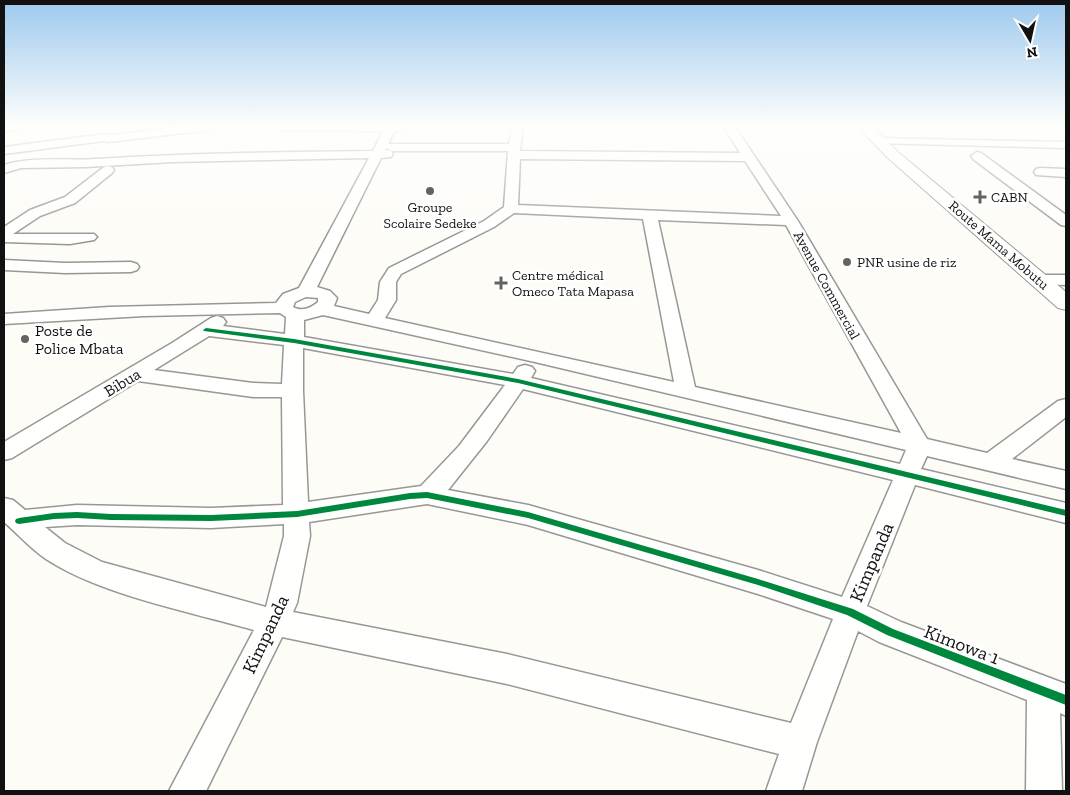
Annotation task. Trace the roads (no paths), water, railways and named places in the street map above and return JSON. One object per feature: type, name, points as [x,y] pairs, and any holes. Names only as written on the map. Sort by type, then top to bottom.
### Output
[{"type":"street","points":[[4,169],[20,164]]},
{"type":"street","points":[[305,303],[379,164]]},
{"type":"street","points":[[511,209],[513,164]]},
{"type":"street","name":"Avenue Commercial","points":[[753,164],[791,221],[919,446]]},
{"type":"street","name":"Route Mama Mobutu","points":[[904,164],[1066,303]]},
{"type":"street","points":[[984,164],[1066,222]]},
{"type":"street","points":[[4,169],[174,171]]},
{"type":"street","points":[[4,233],[35,213],[60,206],[70,200],[108,170]]},
{"type":"street","points":[[1040,172],[1066,173]]},
{"type":"street","points":[[374,321],[387,300],[388,282],[395,270],[489,224],[511,209],[791,221]]},
{"type":"street","points":[[650,216],[686,392]]},
{"type":"street","points":[[4,238],[70,239],[89,237]]},
{"type":"street","points":[[4,265],[65,268],[131,267]]},
{"type":"street","points":[[1041,280],[1066,280]]},
{"type":"street","points":[[4,319],[69,314],[238,308],[305,303],[374,321],[535,356],[1066,480]]},
{"type":"street","name":"Kimpanda","points":[[187,791],[274,622],[282,603],[291,570],[297,536],[292,391],[294,341],[305,303]]},
{"type":"street","name":"Bibua","points":[[4,452],[135,374],[238,308]]},
{"type":"street","points":[[206,330],[294,341],[518,380],[1066,512]]},
{"type":"street","points":[[427,496],[444,479],[488,426],[535,356]]},
{"type":"street","points":[[135,374],[253,390],[292,391]]},
{"type":"street","points":[[990,463],[1066,406]]},
{"type":"street","name":"Kimpanda","points":[[784,791],[800,742],[850,612],[919,446]]},
{"type":"street","name":"Kimowa 1","points":[[11,514],[211,518],[297,514],[410,496],[427,496],[546,520],[758,582],[850,612],[890,632],[1055,696]]},
{"type":"street","points":[[11,514],[55,551],[93,571],[274,622],[507,669],[800,742]]},
{"type":"street","points":[[1044,791],[1055,696]]},
{"type":"place","name":"Groupe Scolaire Sedeke","points":[[430,191]]},
{"type":"place","name":"CABN","points":[[980,197]]},
{"type":"place","name":"PNR usine de riz","points":[[847,262]]},
{"type":"place","name":"Centre médical Omeco Tata Mapasa","points":[[501,283]]},
{"type":"place","name":"Poste de Police Mbata","points":[[25,339]]}]
